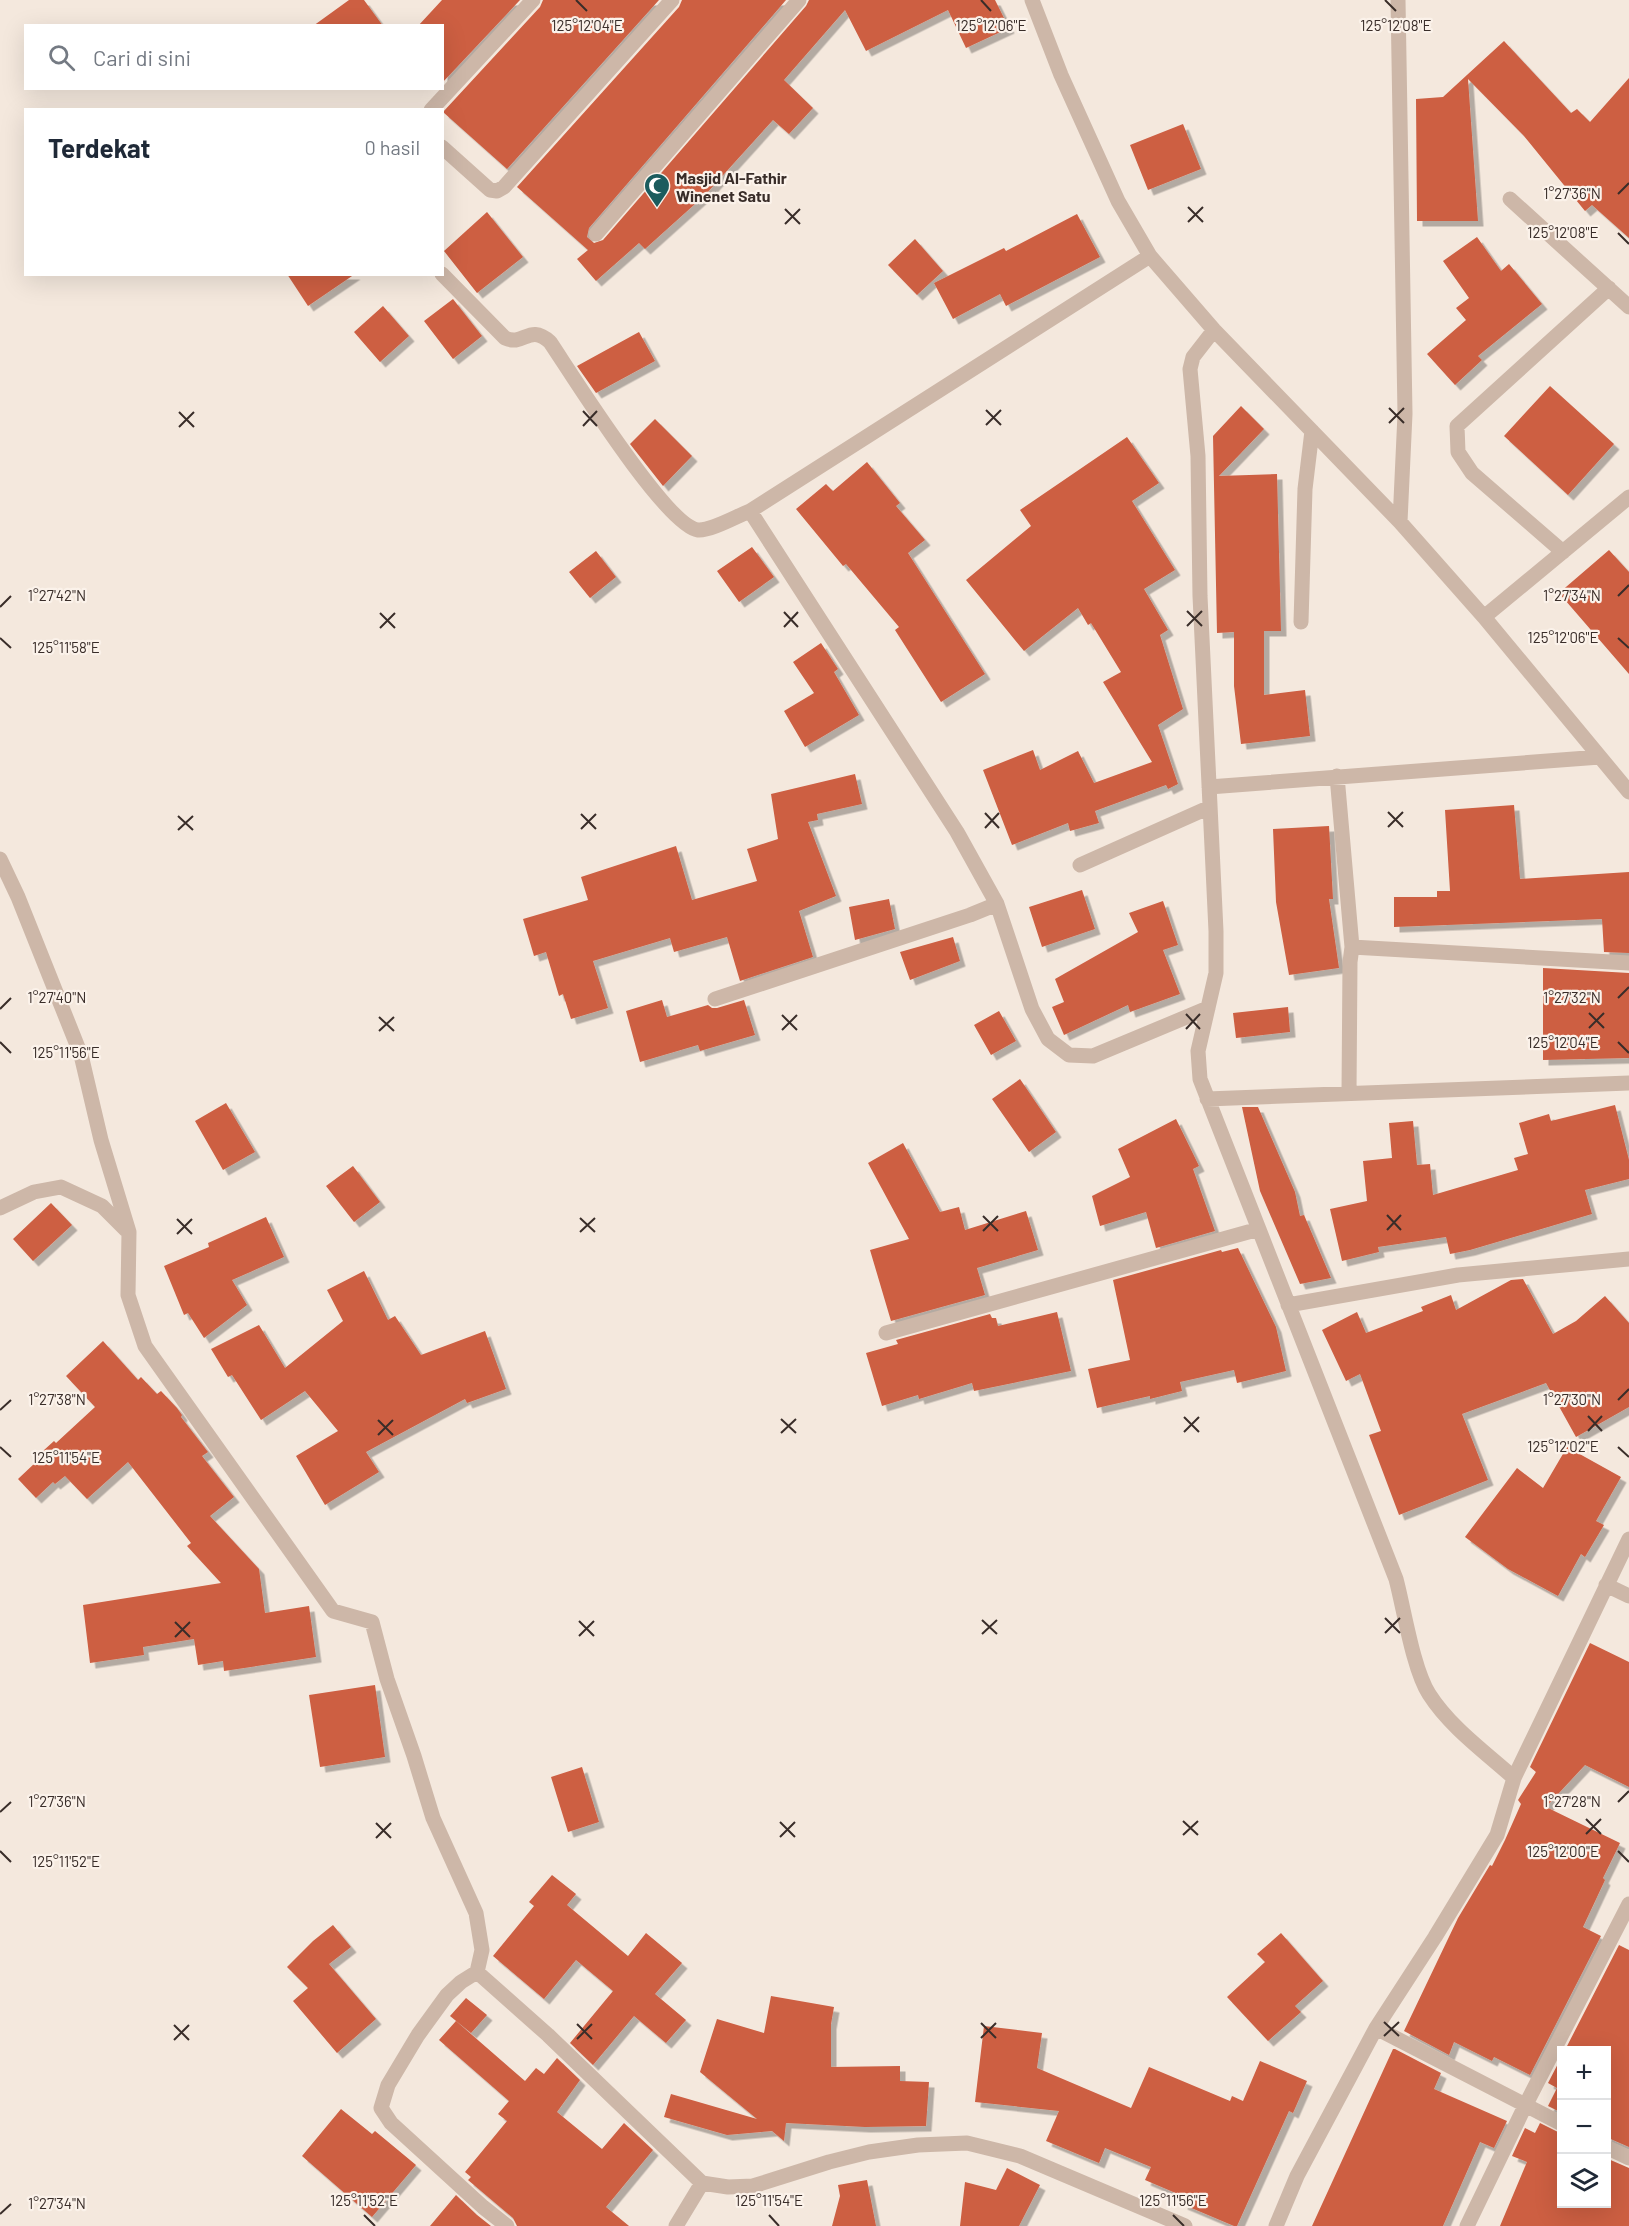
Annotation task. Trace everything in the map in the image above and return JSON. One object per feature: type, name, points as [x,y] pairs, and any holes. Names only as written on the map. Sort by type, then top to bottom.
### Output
[{"type":"street","points":[[433,108],[533,0]]},
{"type":"street","points":[[444,149],[490,190],[497,191],[504,188],[672,0]]},
{"type":"street","points":[[596,234],[799,0]]},
{"type":"street","points":[[1032,0],[1061,75],[1118,201],[1150,256],[1214,330],[1400,522],[1484,617],[1629,792]]},
{"type":"street","points":[[1398,0],[1405,414],[1400,522]]},
{"type":"street","points":[[1510,199],[1629,307]]},
{"type":"street","points":[[444,276],[505,338],[515,340],[536,333],[543,335],[550,342],[636,469],[678,517],[697,530],[709,529],[750,511],[1150,256]]},
{"type":"street","points":[[1563,552],[1472,473],[1458,452],[1457,426],[1609,288]]},
{"type":"street","points":[[1214,330],[1192,357],[1190,369],[1198,456],[1200,596],[1216,942],[1216,973],[1198,1051],[1200,1079],[1396,1579],[1417,1661],[1428,1692],[1447,1718],[1514,1778]]},
{"type":"street","points":[[1301,622],[1305,489],[1312,431]]},
{"type":"street","points":[[1484,617],[1629,497]]},
{"type":"street","points":[[750,511],[957,832],[997,904],[1032,1009],[1048,1039],[1069,1055],[1093,1056],[1208,1008]]},
{"type":"street","points":[[1209,787],[1600,757]]},
{"type":"street","points":[[1338,776],[1352,947],[1349,1093]]},
{"type":"street","points":[[1080,865],[1210,807]]},
{"type":"street","points":[[0,859],[18,897],[81,1055],[101,1140],[129,1232],[128,1295],[145,1346],[333,1611],[372,1622],[387,1679],[433,1818],[476,1913],[482,1950],[477,1972],[447,1995],[418,2035],[388,2085],[381,2108],[391,2123],[507,2226]]},
{"type":"street","points":[[715,999],[970,915],[997,904]]},
{"type":"street","points":[[1352,947],[1629,963]]},
{"type":"street","points":[[1207,1099],[1629,1083]]},
{"type":"street","points":[[0,1208],[34,1192],[61,1187],[102,1206],[129,1232]]},
{"type":"street","points":[[886,1333],[1259,1229]]},
{"type":"street","points":[[1288,1305],[1458,1275],[1629,1259]]},
{"type":"street","points":[[1276,2226],[1298,2176],[1376,2028],[1497,1835],[1514,1778],[1629,1539]]},
{"type":"street","points":[[1606,1584],[1629,1596]]},
{"type":"street","points":[[1467,2226],[1525,2106],[1629,1904]]},
{"type":"street","points":[[477,1972],[548,2035],[702,2183],[728,2187],[753,2186],[869,2152],[918,2145],[967,2143],[1020,2156],[1185,2226]]},
{"type":"street","points":[[1376,2028],[1557,2122]]},
{"type":"street","points":[[1611,2149],[1629,2158]]},
{"type":"street","points":[[676,2226],[702,2183]]},
{"type":"building","points":[[349,0],[364,0],[382,24],[316,24]]},
{"type":"building","points":[[442,0],[520,0],[444,81],[444,24],[420,24]]},
{"type":"building","points":[[543,0],[659,0],[507,169],[444,111],[540,7]]},
{"type":"building","points":[[682,0],[786,0],[589,228],[587,237],[594,243],[603,240],[809,0],[995,0],[1009,28],[966,48],[948,10],[866,51],[845,10],[784,80],[813,108],[789,134],[773,120],[705,195],[645,249],[639,243],[596,281],[577,259],[588,250],[517,187],[679,7]]},
{"type":"building","points":[[1504,41],[1571,113],[1577,109],[1590,122],[1629,78],[1629,238],[1592,205],[1585,211],[1524,136],[1468,79],[1478,221],[1417,221],[1416,99],[1443,97]]},
{"type":"building","points":[[1183,124],[1201,169],[1148,190],[1130,145]]},
{"type":"building","points":[[487,212],[523,257],[477,293],[444,251]]},
{"type":"building","points":[[1077,214],[1100,257],[1006,306],[1000,294],[953,319],[934,283],[1004,248],[1006,251]]},
{"type":"building","points":[[1477,237],[1501,271],[1509,264],[1542,304],[1478,356],[1482,360],[1455,385],[1427,354],[1466,320],[1456,308],[1469,298],[1443,261]]},
{"type":"building","points":[[915,239],[943,271],[917,295],[888,265]]},
{"type":"building","points":[[288,276],[352,276],[308,306]]},
{"type":"building","points":[[453,299],[482,336],[453,359],[424,321]]},
{"type":"building","points":[[383,306],[409,336],[380,362],[354,332]]},
{"type":"building","points":[[639,332],[655,361],[596,393],[577,366]]},
{"type":"building","points":[[1550,386],[1614,444],[1568,495],[1504,436]]},
{"type":"building","points":[[1241,406],[1264,429],[1219,476],[1277,474],[1281,631],[1264,631],[1264,695],[1305,690],[1310,736],[1241,744],[1234,686],[1234,632],[1217,633],[1213,436]]},
{"type":"building","points":[[655,419],[692,456],[663,486],[630,444]]},
{"type":"building","points":[[1127,437],[1159,483],[1132,501],[1175,570],[1144,589],[1168,630],[1160,635],[1183,709],[1158,725],[1178,784],[1168,789],[1166,785],[1095,811],[1099,823],[1070,831],[1068,823],[1012,845],[983,770],[1033,750],[1040,770],[1078,751],[1094,783],[1152,762],[1103,682],[1121,672],[1091,623],[1088,625],[1078,608],[1024,651],[966,580],[1031,526],[1020,510]]},
{"type":"building","points":[[867,462],[900,503],[896,506],[925,540],[908,553],[985,674],[941,702],[895,630],[899,627],[846,564],[843,566],[796,509],[826,484],[833,491]]},
{"type":"building","points":[[752,547],[774,577],[739,602],[717,571]]},
{"type":"building","points":[[1609,550],[1629,572],[1629,674],[1559,593]]},
{"type":"building","points":[[596,551],[616,577],[590,598],[569,572]]},
{"type":"building","points":[[821,643],[838,669],[834,672],[859,715],[805,747],[784,711],[814,693],[793,662]]},
{"type":"building","points":[[855,774],[862,804],[817,814],[818,820],[808,822],[836,896],[799,911],[813,957],[740,981],[727,937],[674,952],[670,938],[593,961],[608,1008],[571,1019],[563,994],[559,996],[546,952],[534,956],[523,919],[588,900],[581,877],[676,846],[692,900],[757,881],[747,849],[778,839],[771,794]]},
{"type":"building","points":[[1514,805],[1520,879],[1629,872],[1629,953],[1604,952],[1602,919],[1394,927],[1394,897],[1437,897],[1437,891],[1450,891],[1445,810]]},
{"type":"building","points":[[1329,826],[1333,899],[1329,899],[1339,968],[1289,975],[1276,902],[1273,829]]},
{"type":"building","points":[[1082,890],[1095,929],[1042,947],[1029,907]]},
{"type":"building","points":[[889,899],[895,929],[855,940],[849,907]]},
{"type":"building","points":[[1163,901],[1178,945],[1163,950],[1180,994],[1130,1012],[1128,1005],[1064,1035],[1052,1007],[1064,1002],[1055,979],[1138,932],[1129,913]]},
{"type":"building","points":[[953,937],[960,961],[910,980],[900,952]]},
{"type":"building","points":[[1543,968],[1629,973],[1629,1058],[1543,1060]]},
{"type":"building","points":[[662,1000],[667,1017],[708,1005],[717,1008],[744,1000],[755,1035],[700,1051],[698,1045],[640,1062],[626,1011]]},
{"type":"building","points":[[1288,1007],[1290,1032],[1236,1038],[1233,1013]]},
{"type":"building","points":[[999,1011],[1016,1041],[991,1055],[974,1025]]},
{"type":"building","points":[[1020,1079],[1056,1132],[1029,1152],[992,1099]]},
{"type":"building","points":[[226,1103],[255,1152],[223,1170],[195,1121]]},
{"type":"building","points":[[1615,1105],[1629,1160],[1629,1179],[1585,1190],[1592,1214],[1450,1254],[1446,1237],[1378,1247],[1379,1252],[1342,1261],[1330,1209],[1367,1201],[1363,1161],[1392,1158],[1389,1123],[1413,1121],[1417,1165],[1430,1164],[1433,1195],[1518,1170],[1514,1158],[1528,1154],[1519,1123],[1549,1114],[1551,1121]]},
{"type":"building","points":[[1242,1107],[1258,1107],[1295,1192],[1300,1216],[1304,1215],[1331,1278],[1300,1284],[1260,1191]]},
{"type":"building","points":[[1176,1119],[1199,1166],[1193,1169],[1215,1231],[1156,1248],[1146,1212],[1100,1226],[1092,1196],[1130,1177],[1118,1149]]},
{"type":"building","points":[[903,1143],[940,1212],[959,1207],[965,1230],[1026,1211],[1038,1250],[977,1268],[985,1295],[891,1321],[870,1250],[909,1239],[868,1163]]},
{"type":"building","points":[[353,1166],[380,1202],[354,1222],[326,1186]]},
{"type":"building","points":[[51,1203],[72,1225],[33,1261],[13,1239]]},
{"type":"building","points":[[266,1217],[284,1257],[232,1280],[247,1305],[204,1338],[188,1313],[184,1315],[164,1266],[209,1247],[208,1243]]},
{"type":"building","points":[[1238,1248],[1276,1327],[1286,1371],[1237,1383],[1234,1370],[1180,1382],[1182,1391],[1097,1408],[1088,1369],[1130,1360],[1113,1280],[1221,1250],[1222,1252]]},
{"type":"building","points":[[364,1271],[388,1320],[395,1316],[421,1355],[485,1331],[506,1389],[467,1403],[465,1399],[366,1452],[379,1472],[325,1505],[296,1456],[338,1431],[305,1391],[261,1420],[232,1375],[228,1377],[211,1349],[259,1325],[285,1368],[343,1321],[327,1290]]},
{"type":"building","points":[[1523,1279],[1553,1334],[1576,1321],[1605,1296],[1629,1323],[1629,1407],[1576,1437],[1546,1383],[1462,1414],[1488,1480],[1399,1515],[1369,1435],[1381,1431],[1360,1374],[1346,1381],[1322,1330],[1357,1312],[1366,1333],[1423,1311],[1421,1307],[1451,1295],[1456,1310],[1511,1280]]},
{"type":"building","points":[[1057,1312],[1071,1371],[974,1391],[972,1383],[919,1399],[918,1395],[882,1406],[866,1353],[898,1344],[896,1340],[990,1314],[992,1318],[996,1318],[998,1326]]},
{"type":"building","points":[[103,1341],[138,1380],[141,1377],[157,1394],[161,1391],[177,1408],[181,1417],[208,1452],[202,1456],[234,1497],[210,1516],[259,1569],[265,1613],[309,1606],[316,1657],[224,1671],[223,1661],[198,1665],[194,1639],[143,1647],[144,1655],[90,1663],[83,1605],[221,1583],[187,1546],[191,1543],[128,1462],[87,1499],[65,1476],[55,1484],[53,1482],[36,1498],[18,1479],[36,1462],[33,1460],[54,1441],[56,1443],[95,1407],[66,1376]]},
{"type":"building","points":[[1567,1447],[1621,1477],[1596,1521],[1604,1525],[1585,1557],[1581,1554],[1558,1596],[1508,1569],[1465,1537],[1517,1468],[1543,1488]]},
{"type":"building","points":[[1590,1643],[1629,1662],[1629,1787],[1585,1765],[1546,1807],[1620,1843],[1583,1927],[1601,1936],[1530,2075],[1494,2057],[1492,2061],[1454,2042],[1449,2055],[1404,2031],[1458,1918],[1490,1865],[1492,1866],[1505,1840],[1521,1804],[1518,1800],[1536,1772],[1530,1767]]},
{"type":"building","points":[[375,1685],[385,1757],[320,1767],[309,1695]]},
{"type":"building","points":[[582,1767],[599,1822],[568,1832],[551,1777]]},
{"type":"building","points":[[552,1875],[576,1894],[567,1905],[628,1956],[646,1933],[682,1963],[655,1994],[686,2020],[666,2043],[634,2016],[593,2065],[570,2043],[613,1991],[576,1960],[544,1999],[493,1956],[534,1906],[529,1902]]},
{"type":"building","points":[[333,1925],[351,1947],[329,1964],[376,2019],[337,2053],[293,2001],[308,1988],[287,1967]]},
{"type":"building","points":[[1281,1933],[1323,1981],[1295,2006],[1301,2012],[1268,2041],[1227,1997],[1265,1962],[1257,1954]]},
{"type":"building","points":[[1619,1945],[1629,1950],[1629,2147],[1611,2139],[1611,2046],[1567,2046]]},
{"type":"building","points":[[771,1996],[834,2007],[831,2024],[831,2067],[900,2066],[900,2081],[929,2082],[926,2126],[865,2127],[786,2123],[784,2141],[772,2131],[727,2135],[664,2117],[671,2094],[757,2119],[700,2072],[717,2019],[764,2033]]},
{"type":"building","points":[[466,1998],[487,2015],[471,2033],[450,2016]]},
{"type":"building","points":[[456,2021],[525,2081],[536,2068],[544,2074],[557,2058],[580,2080],[557,2112],[602,2149],[624,2123],[653,2150],[606,2207],[629,2226],[517,2226],[513,2218],[468,2180],[471,2177],[465,2172],[507,2121],[498,2114],[509,2101],[439,2040]]},
{"type":"building","points":[[984,2026],[1042,2033],[1037,2068],[1131,2108],[1149,2067],[1230,2101],[1232,2096],[1243,2101],[1260,2061],[1307,2081],[1293,2113],[1289,2111],[1237,2226],[1234,2226],[1182,2204],[1185,2197],[1145,2180],[1151,2167],[1105,2148],[1099,2163],[1046,2141],[1059,2111],[975,2102]]},
{"type":"building","points":[[1393,2049],[1441,2073],[1434,2089],[1507,2121],[1494,2148],[1480,2142],[1443,2226],[1312,2226]]},
{"type":"building","points":[[1557,2066],[1557,2088],[1548,2083]]},
{"type":"building","points":[[1557,2088],[1557,2110],[1548,2106]]},
{"type":"building","points":[[341,2109],[372,2134],[375,2131],[416,2165],[372,2217],[302,2156]]},
{"type":"building","points":[[1540,2123],[1557,2132],[1557,2208],[1611,2208],[1611,2160],[1629,2168],[1629,2226],[1500,2226],[1527,2162],[1512,2156],[1525,2128],[1535,2133]]},
{"type":"building","points":[[1007,2168],[1040,2185],[1019,2226],[960,2226],[965,2182],[996,2190]]},
{"type":"building","points":[[867,2180],[876,2226],[832,2226],[840,2196],[838,2185]]},
{"type":"building","points":[[456,2195],[477,2215],[491,2226],[430,2226]]},
{"type":"place","name":"Masjid Al-Fathir Winenet Satu","points":[[657,209]]}]
